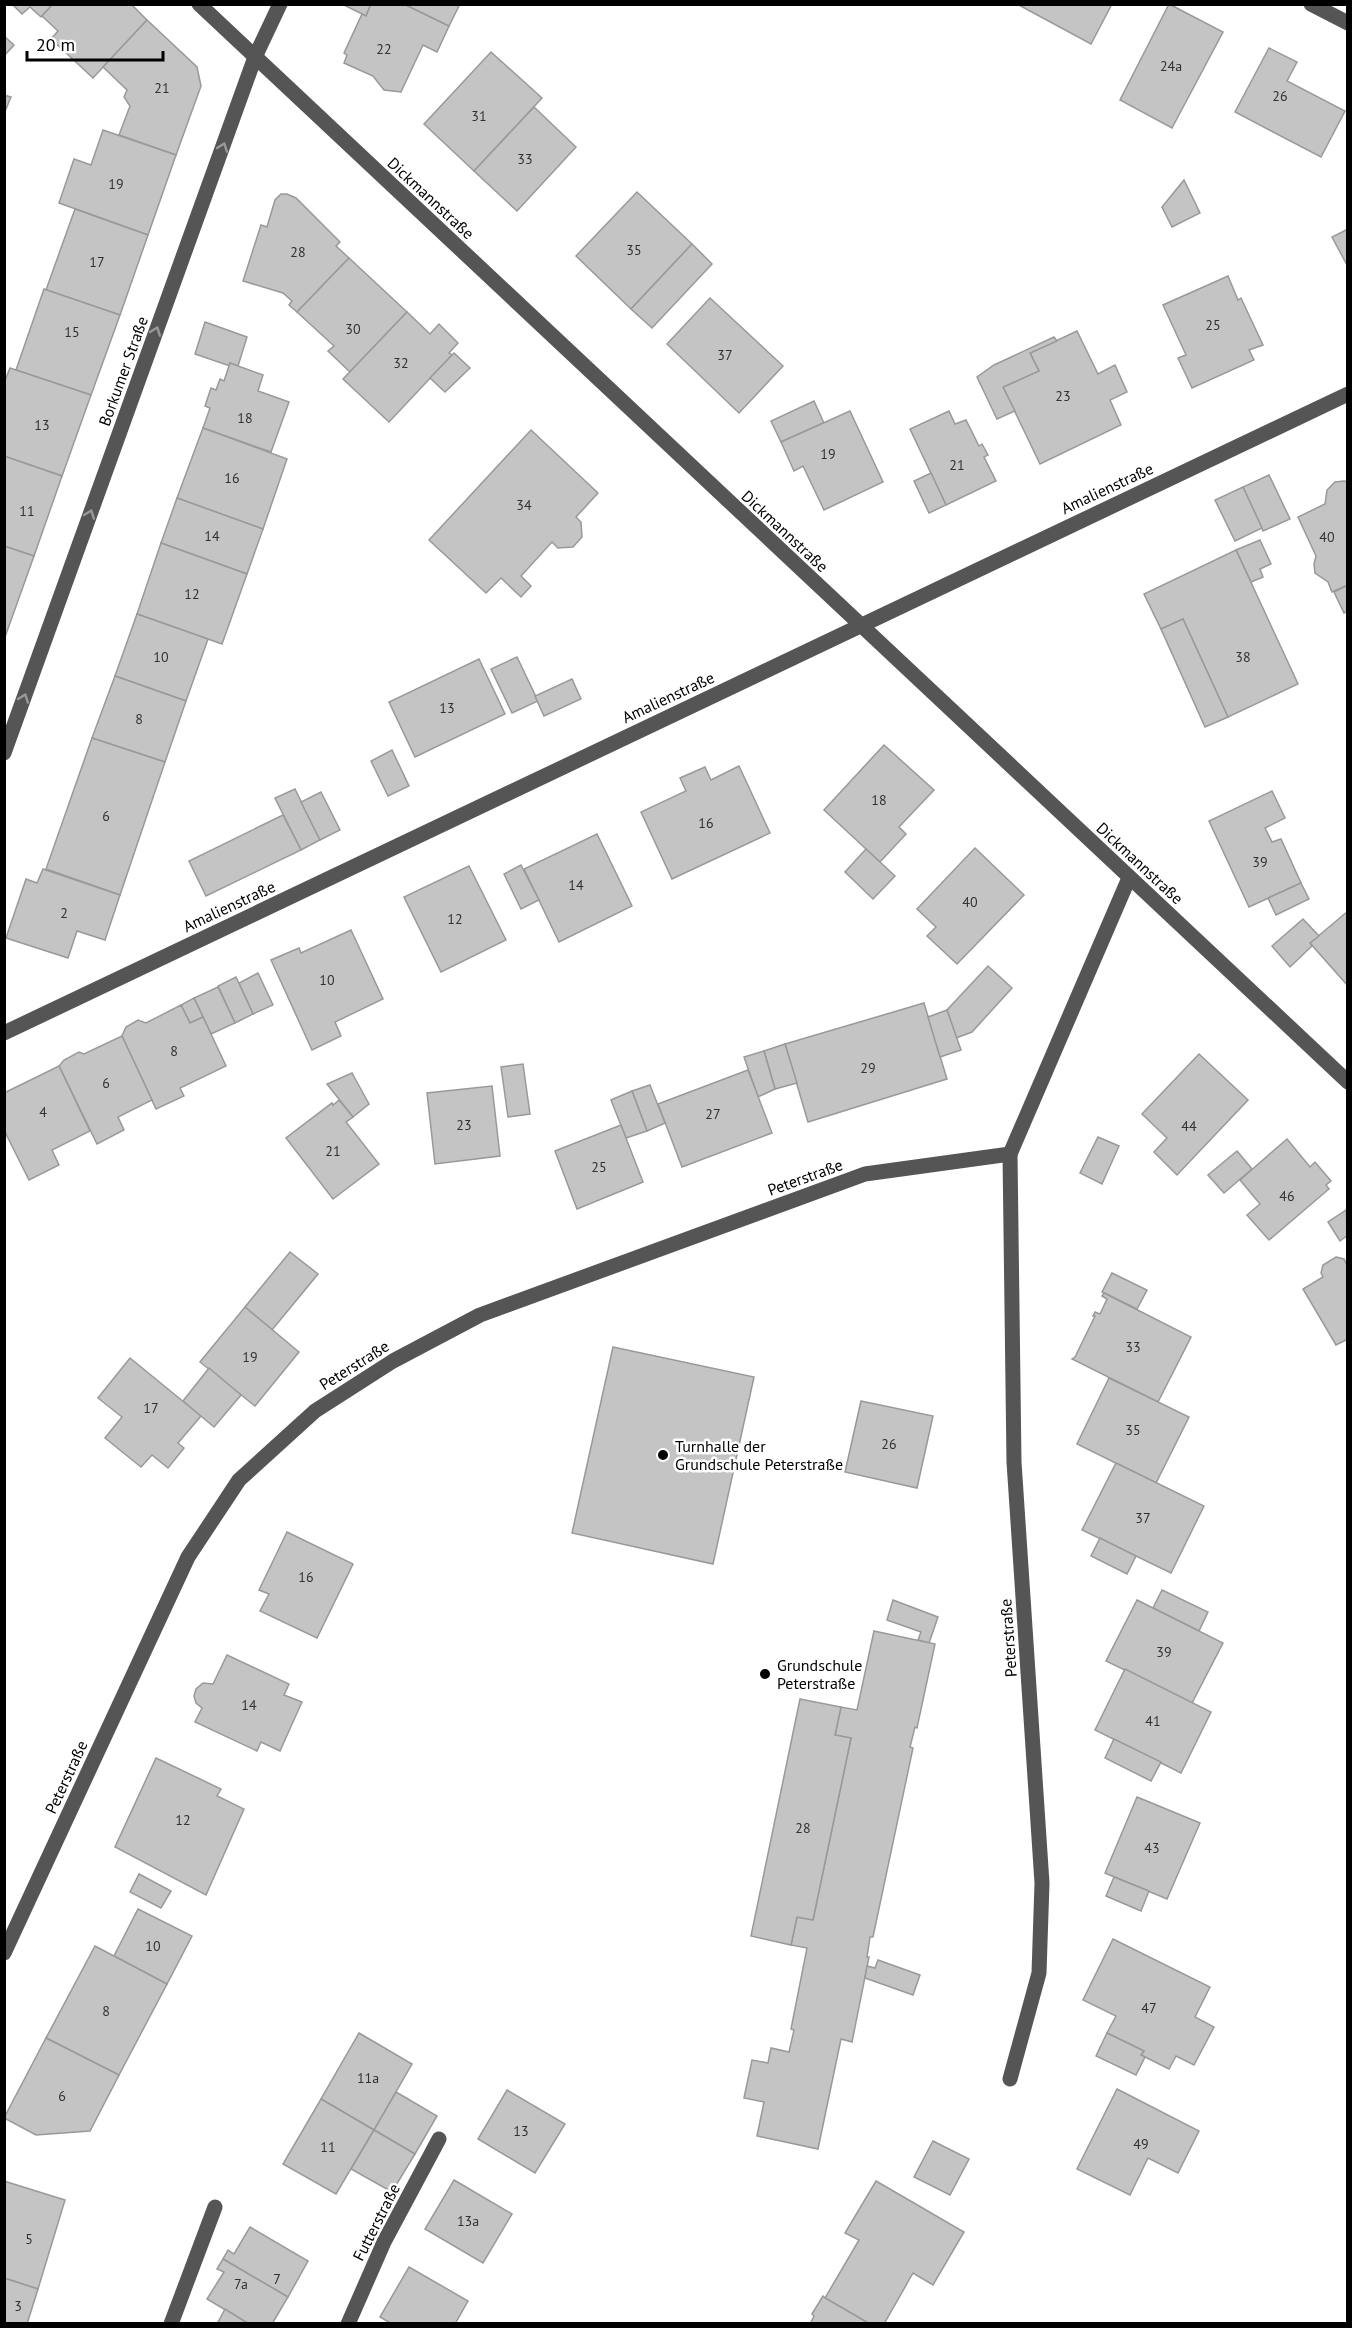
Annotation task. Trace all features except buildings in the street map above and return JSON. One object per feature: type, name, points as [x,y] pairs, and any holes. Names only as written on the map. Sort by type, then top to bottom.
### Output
[{"type":"street","name":"Dickmannstraße","points":[[200,4],[1347,1082]]},
{"type":"street","name":"Borkumer Straße","points":[[4,753],[255,57],[280,4]]},
{"type":"street","points":[[1311,4],[1347,23]]},
{"type":"street","name":"Amalienstraße","points":[[4,1033],[1347,394]]},
{"type":"street","name":"Peterstraße","points":[[1010,2079],[1039,1973],[1042,1883],[1014,1462],[1010,1154],[1129,878]]},
{"type":"street","name":"Peterstraße","points":[[4,1953],[188,1557],[239,1480],[315,1411],[393,1361],[480,1315],[865,1174],[1010,1154]]},
{"type":"street","name":"Futterstraße","points":[[348,2324],[384,2242],[439,2139]]},
{"type":"street","points":[[171,2324],[216,2207]]},
{"type":"place","name":"Turnhalle der Grundschule Peterstraße","points":[[663,1455]]},
{"type":"place","name":"Grundschule Peterstraße","points":[[765,1674]]}]
